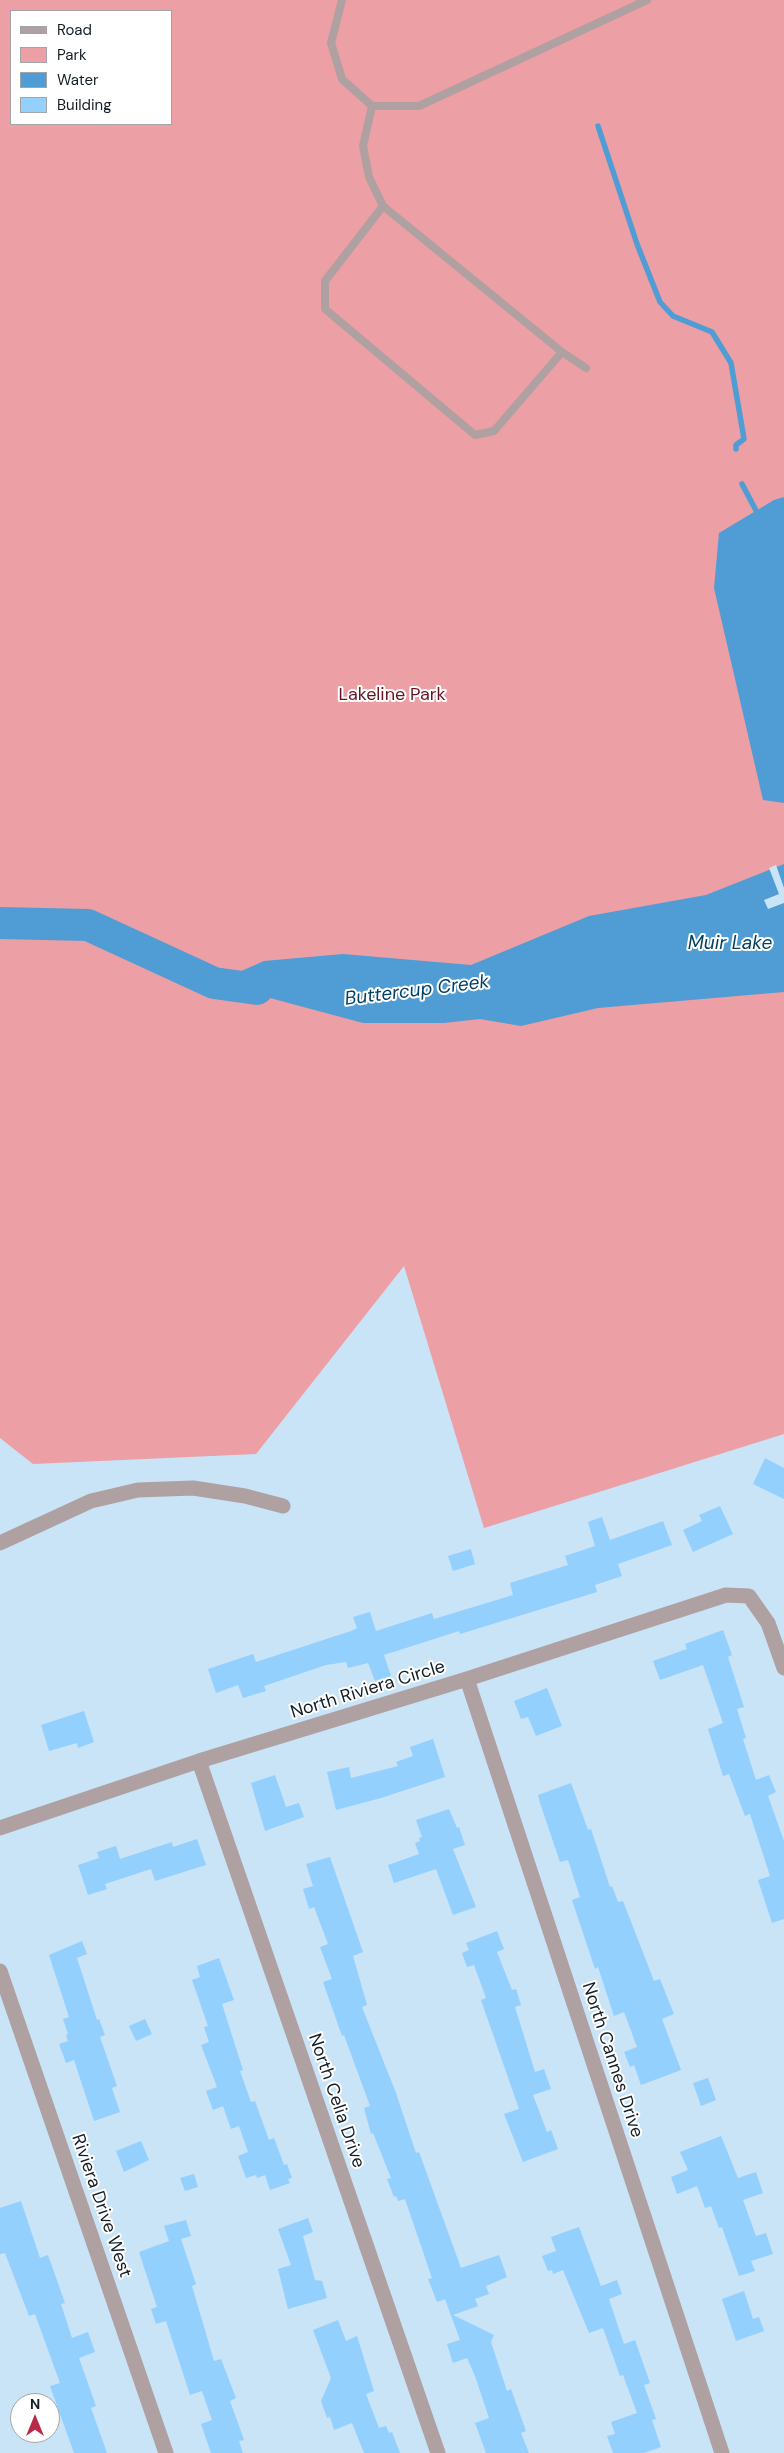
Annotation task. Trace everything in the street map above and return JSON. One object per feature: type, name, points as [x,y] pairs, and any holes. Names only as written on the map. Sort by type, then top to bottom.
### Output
[{"type":"street","points":[[0,1543],[91,1500],[138,1490],[193,1488],[245,1496],[283,1506]]},
{"type":"street","name":"North Riviera Circle","points":[[0,1828],[199,1761],[467,1679],[726,1595],[749,1596],[768,1623],[784,1668]]},
{"type":"street","name":"North Cannes Drive","points":[[467,1679],[722,2453]]},
{"type":"street","name":"North Celia Drive","points":[[199,1761],[438,2453]]},
{"type":"street","name":"Riviera Drive West","points":[[0,1971],[166,2453]]},
{"type":"lane","points":[[342,0],[331,43],[342,79],[372,106],[419,106],[647,0]]},
{"type":"lane","points":[[372,106],[363,146],[369,178],[383,206],[562,352],[586,368]]},
{"type":"lane","points":[[383,206],[325,280],[325,309],[475,435],[494,431],[562,352]]},
{"type":"green space","name":"Lakeline Park","points":[[0,0],[784,0],[784,1434],[484,1528],[404,1266],[256,1454],[33,1464],[0,1438]]},
{"type":"water","points":[[784,497],[784,803],[763,800],[714,588],[719,533],[774,500]]},
{"type":"water","name":"Muir Lake","points":[[784,864],[784,992],[598,1008],[521,1026],[480,1019],[444,1023],[363,1023],[214,983],[264,961],[343,954],[471,965],[589,916],[706,895]]},
{"type":"pier","points":[[776,865],[784,888],[784,903],[768,909],[764,900],[779,894],[769,868]]},
{"type":"building","points":[[765,1458],[784,1468],[784,1499],[753,1484]]},
{"type":"building","points":[[720,1506],[733,1534],[693,1552],[683,1530],[702,1521],[699,1515]]},
{"type":"building","points":[[602,1517],[610,1540],[663,1521],[672,1545],[618,1564],[622,1576],[595,1585],[597,1592],[460,1634],[459,1631],[384,1655],[391,1676],[375,1681],[368,1663],[348,1668],[346,1662],[326,1665],[264,1686],[266,1691],[243,1698],[238,1685],[216,1693],[208,1669],[253,1654],[256,1662],[351,1631],[357,1628],[353,1617],[370,1612],[376,1631],[432,1613],[434,1619],[513,1595],[510,1583],[568,1565],[565,1556],[595,1546],[588,1522]]},
{"type":"building","points":[[471,1549],[475,1564],[453,1571],[448,1556]]},
{"type":"building","points":[[723,1630],[732,1655],[728,1657],[744,1707],[737,1709],[746,1738],[743,1739],[756,1780],[769,1775],[776,1792],[768,1796],[784,1841],[784,1919],[772,1923],[758,1880],[770,1876],[750,1814],[745,1816],[729,1774],[723,1776],[708,1729],[723,1723],[703,1665],[660,1680],[653,1661],[687,1649],[685,1644]]},
{"type":"building","points":[[547,1688],[562,1726],[536,1736],[528,1717],[521,1719],[514,1701]]},
{"type":"building","points":[[84,1711],[94,1742],[78,1748],[77,1743],[49,1751],[41,1725]]},
{"type":"building","points":[[433,1739],[445,1777],[381,1798],[336,1810],[327,1772],[349,1767],[351,1778],[398,1766],[396,1762],[413,1756],[410,1747]]},
{"type":"building","points":[[275,1775],[286,1807],[299,1803],[304,1817],[265,1831],[251,1783]]},
{"type":"building","points":[[571,1783],[588,1830],[591,1829],[610,1887],[612,1886],[618,1902],[623,1901],[654,1981],[660,1979],[674,2014],[662,2019],[681,2070],[641,2085],[634,2065],[630,2067],[624,2052],[637,2047],[624,2012],[614,2016],[598,1967],[595,1969],[572,1900],[580,1897],[568,1860],[560,1862],[538,1795]]},
{"type":"building","points":[[449,1809],[457,1828],[459,1827],[465,1845],[453,1849],[476,1907],[453,1915],[436,1869],[394,1883],[388,1865],[419,1854],[415,1843],[420,1841],[419,1838],[422,1837],[416,1820]]},
{"type":"building","points":[[197,1839],[206,1865],[155,1881],[151,1869],[105,1884],[107,1889],[88,1895],[78,1865],[99,1858],[97,1852],[116,1846],[120,1859],[172,1842],[173,1847]]},
{"type":"building","points":[[330,1857],[363,1952],[353,1956],[367,2005],[362,2007],[396,2093],[416,2153],[419,2152],[461,2268],[499,2255],[507,2277],[486,2286],[489,2294],[475,2299],[478,2306],[453,2315],[494,2335],[491,2342],[507,2391],[511,2389],[526,2431],[521,2433],[529,2453],[486,2453],[475,2423],[489,2418],[475,2376],[467,2358],[453,2363],[447,2344],[460,2340],[445,2299],[437,2302],[428,2279],[432,2278],[405,2199],[398,2201],[396,2196],[394,2197],[387,2179],[391,2178],[373,2133],[371,2134],[364,2108],[370,2106],[323,1982],[332,1979],[320,1947],[328,1944],[314,1907],[309,1909],[303,1889],[313,1886],[306,1864]]},
{"type":"building","points":[[497,1931],[504,1949],[497,1952],[512,1990],[516,1989],[521,2005],[515,2007],[535,2072],[544,2069],[551,2089],[533,2095],[547,2132],[551,2130],[558,2149],[523,2162],[504,2114],[519,2109],[481,2000],[486,1998],[474,1965],[467,1967],[462,1953],[469,1950],[466,1943]]},
{"type":"building","points":[[82,1941],[87,1954],[77,1958],[97,2020],[99,2019],[105,2035],[100,2037],[117,2086],[112,2088],[120,2112],[94,2121],[74,2060],[66,2063],[59,2044],[68,2041],[66,2035],[68,2034],[63,2019],[69,2017],[49,1955]]},
{"type":"building","points":[[219,1958],[234,2000],[222,2004],[243,2070],[240,2071],[251,2102],[255,2101],[269,2140],[274,2138],[284,2165],[287,2164],[292,2178],[288,2179],[290,2183],[270,2190],[265,2175],[257,2178],[256,2175],[246,2178],[238,2156],[248,2152],[239,2126],[231,2129],[223,2106],[213,2110],[206,2091],[217,2087],[201,2045],[209,2042],[204,2027],[208,2026],[192,1980],[200,1977],[197,1966]]},
{"type":"building","points":[[145,2019],[152,2034],[136,2041],[129,2026]]},
{"type":"building","points":[[708,2078],[716,2100],[701,2106],[693,2083]]},
{"type":"building","points":[[721,2136],[738,2178],[756,2172],[763,2193],[743,2200],[756,2236],[766,2233],[773,2254],[751,2261],[755,2271],[739,2276],[722,2227],[719,2228],[711,2206],[705,2208],[697,2186],[677,2194],[671,2177],[688,2170],[680,2152]]},
{"type":"building","points":[[141,2141],[149,2160],[124,2172],[116,2151]]},
{"type":"building","points":[[194,2174],[198,2187],[185,2191],[180,2178]]},
{"type":"building","points":[[21,2201],[40,2258],[48,2255],[65,2303],[61,2304],[72,2338],[88,2332],[95,2352],[79,2358],[96,2406],[91,2408],[107,2453],[74,2453],[60,2414],[60,2393],[53,2393],[50,2386],[60,2383],[35,2314],[29,2316],[5,2253],[0,2254],[0,2208]]},
{"type":"building","points":[[308,2218],[313,2232],[303,2236],[315,2280],[322,2281],[327,2298],[288,2309],[278,2269],[291,2265],[278,2229]]},
{"type":"building","points":[[186,2220],[191,2236],[181,2239],[196,2284],[192,2286],[214,2361],[221,2359],[236,2398],[230,2401],[244,2440],[239,2441],[243,2453],[211,2453],[201,2424],[212,2420],[202,2391],[190,2395],[166,2321],[156,2324],[151,2309],[157,2307],[139,2252],[169,2241],[164,2226]]},
{"type":"building","points":[[579,2227],[601,2286],[617,2280],[622,2294],[609,2299],[624,2344],[635,2340],[650,2383],[644,2385],[656,2419],[652,2420],[661,2447],[644,2453],[613,2453],[607,2436],[615,2434],[611,2422],[637,2413],[623,2375],[620,2376],[603,2328],[589,2333],[563,2270],[553,2274],[552,2270],[548,2271],[542,2256],[556,2251],[551,2237]]},
{"type":"building","points":[[744,2291],[753,2319],[759,2317],[764,2331],[736,2341],[722,2299]]},
{"type":"building","points":[[338,2320],[346,2341],[357,2336],[374,2391],[366,2394],[379,2428],[386,2426],[389,2433],[392,2432],[400,2453],[364,2453],[352,2423],[334,2430],[330,2417],[327,2418],[321,2401],[331,2378],[313,2330]]},
{"type":"waterway","points":[[598,126],[637,244],[660,302],[673,316],[712,332],[731,363],[744,439],[736,445],[736,449]]},
{"type":"waterway","points":[[742,484],[760,518]]},
{"type":"waterway","name":"Buttercup Creek","points":[[0,923],[88,925],[214,983],[257,989]]}]
